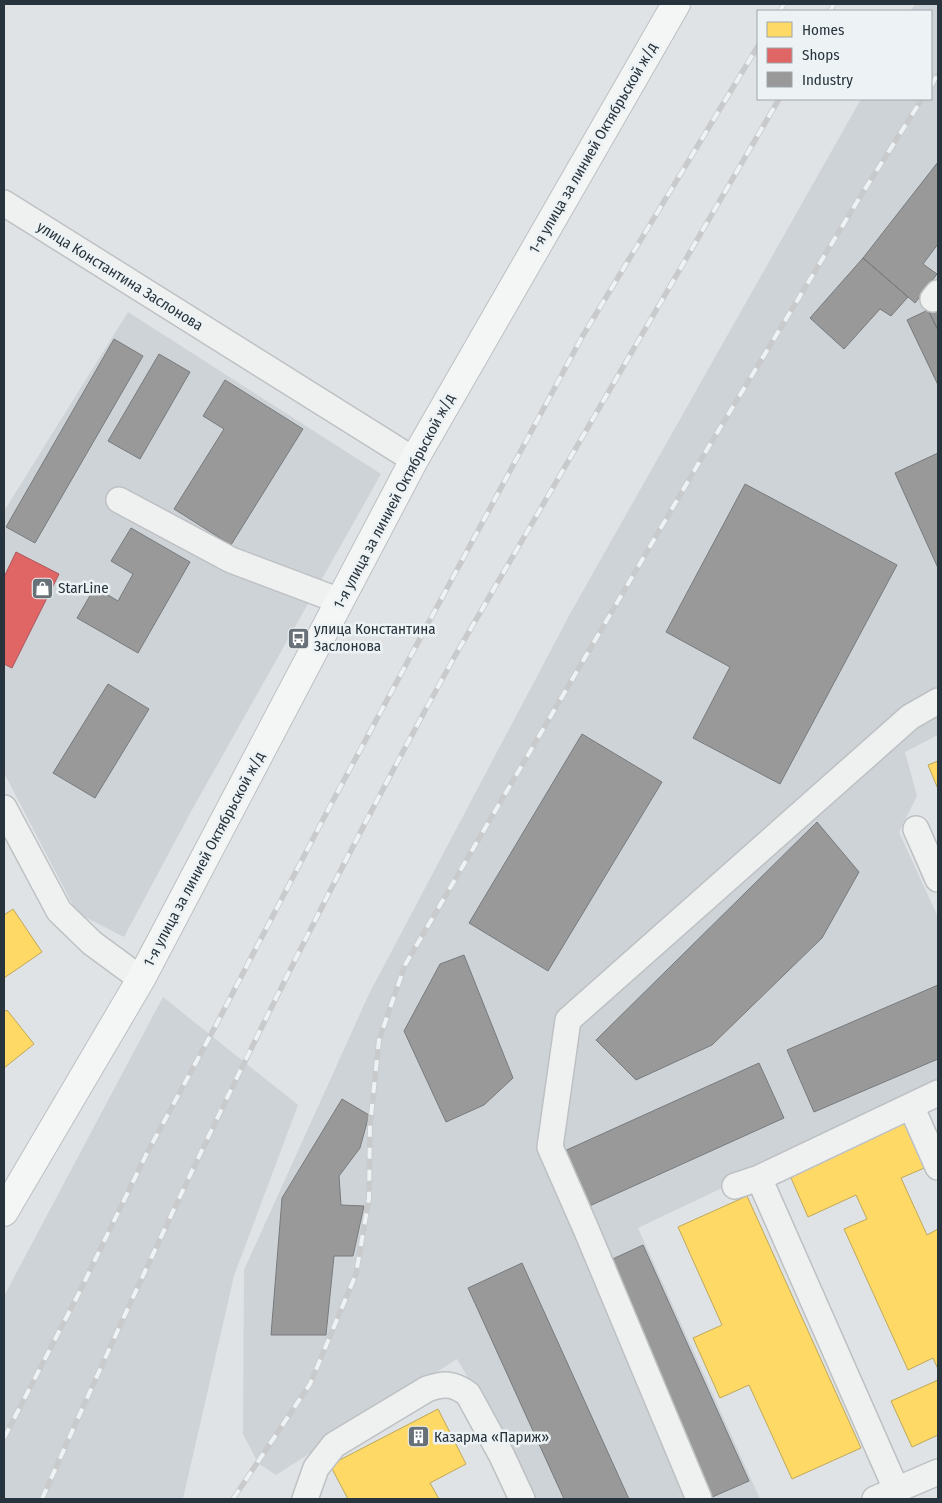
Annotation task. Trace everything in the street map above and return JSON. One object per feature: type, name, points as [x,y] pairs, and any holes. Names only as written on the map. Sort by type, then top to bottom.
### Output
[{"type":"main road","name":"1-я улица за линией Октябрьской ж/д","points":[[4,1212],[141,979],[414,460],[676,4]]},
{"type":"street","name":"улица Константина Заслонова","points":[[4,203],[414,460]]},
{"type":"street","points":[[119,500],[231,560],[340,601]]},
{"type":"street","points":[[699,1499],[550,1147],[568,1020],[910,717],[938,702]]},
{"type":"street","points":[[4,808],[59,911],[92,943],[141,979]]},
{"type":"street","points":[[916,828],[938,879]]},
{"type":"street","points":[[735,1186],[759,1178],[938,1093]]},
{"type":"street","points":[[911,1106],[938,1167]]},
{"type":"street","points":[[759,1178],[893,1482],[885,1495]]},
{"type":"street","points":[[305,1499],[316,1468],[334,1445],[427,1389],[440,1384],[459,1387],[468,1394],[502,1456],[522,1499]]},
{"type":"street","points":[[885,1495],[938,1472]]},
{"type":"shaded area","points":[[915,4],[938,4],[938,735],[905,752],[917,796],[899,832],[938,917],[938,1085],[638,1228],[760,1499],[535,1499],[509,1448],[457,1359],[276,1475],[258,1463],[243,1434],[244,1270],[369,994],[571,612],[860,100],[932,100],[932,10],[912,10]]},
{"type":"shaded area","points":[[128,312],[381,474],[193,808],[124,937],[77,913],[4,773],[4,511]]},
{"type":"shaded area","points":[[163,997],[298,1105],[234,1276],[183,1499],[4,1499],[4,1296]]},
{"type":"building: Homes","points":[[938,761],[938,789],[928,765]]},
{"type":"building: Homes","points":[[13,909],[42,952],[4,978],[4,915]]},
{"type":"building: Homes","points":[[7,1010],[34,1044],[4,1068],[4,1012]]},
{"type":"building: Homes","points":[[907,1117],[929,1166],[901,1178],[927,1235],[938,1229],[938,1369],[933,1358],[908,1370],[844,1229],[867,1219],[856,1195],[808,1217],[788,1171]]},
{"type":"building: Homes","points":[[747,1196],[861,1448],[792,1479],[749,1385],[720,1398],[693,1338],[722,1325],[678,1227]]},
{"type":"building: Homes","points":[[938,1380],[938,1435],[912,1447],[891,1401]]},
{"type":"building: Homes","name":"Казарма «Париж»","points":[[438,1409],[466,1464],[430,1483],[439,1499],[348,1499],[330,1465]]},
{"type":"building: Shops","points":[[16,552],[59,574],[12,668],[4,664],[4,577]]},
{"type":"building: Industry","points":[[938,162],[938,244],[923,264],[937,274],[915,303],[863,258]]},
{"type":"building: Industry","points":[[863,258],[908,297],[891,316],[880,309],[844,349],[810,318]]},
{"type":"building: Industry","points":[[938,305],[938,330],[928,310]]},
{"type":"building: Industry","points":[[928,310],[938,330],[938,385],[907,320]]},
{"type":"building: Industry","points":[[114,339],[143,356],[35,543],[6,527]]},
{"type":"building: Industry","points":[[159,354],[190,372],[140,459],[108,441]]},
{"type":"building: Industry","points":[[225,380],[303,429],[231,545],[174,509],[224,429],[203,416]]},
{"type":"building: Industry","points":[[938,453],[938,568],[895,473]]},
{"type":"building: Industry","points":[[745,484],[897,565],[780,784],[693,738],[730,667],[666,632]]},
{"type":"building: Industry","points":[[131,528],[190,562],[138,653],[77,618],[95,587],[118,601],[133,574],[111,561]]},
{"type":"building: Industry","points":[[108,684],[149,709],[95,798],[53,773]]},
{"type":"building: Industry","points":[[582,734],[662,782],[548,971],[469,923]]},
{"type":"building: Industry","points":[[817,822],[859,872],[822,938],[712,1045],[636,1080],[596,1040]]},
{"type":"building: Industry","points":[[464,955],[513,1078],[484,1105],[446,1122],[404,1031],[440,964]]},
{"type":"building: Industry","points":[[938,985],[938,1059],[814,1112],[787,1050]]},
{"type":"building: Industry","points":[[759,1063],[784,1118],[585,1208],[560,1153]]},
{"type":"building: Industry","points":[[342,1099],[369,1115],[360,1148],[339,1176],[341,1205],[364,1206],[353,1256],[334,1256],[326,1335],[271,1335],[282,1198]]},
{"type":"building: Industry","points":[[643,1245],[749,1481],[710,1498],[604,1263]]},
{"type":"building: Industry","points":[[522,1263],[629,1499],[564,1499],[468,1288]]},
{"type":"railway","points":[[781,10],[784,4]]},
{"type":"railway","points":[[831,10],[834,4]]},
{"type":"railway","points":[[4,1438],[79,1293],[146,1155],[329,808],[582,337],[757,48]]},
{"type":"railway","points":[[932,84],[938,74]]},
{"type":"railway","points":[[42,1499],[139,1285],[240,1072],[400,757],[456,654],[778,100]]},
{"type":"railway","points":[[233,1499],[310,1384],[356,1274],[369,1198],[370,1125],[379,1040],[405,965],[700,461],[860,197],[921,100]]},
{"type":"place","name":"StarLine","points":[[42,588]]},
{"type":"place","name":"улица Константина Заслонова","points":[[298,638]]},
{"type":"place","name":"Казарма «Париж»","points":[[418,1437]]}]
